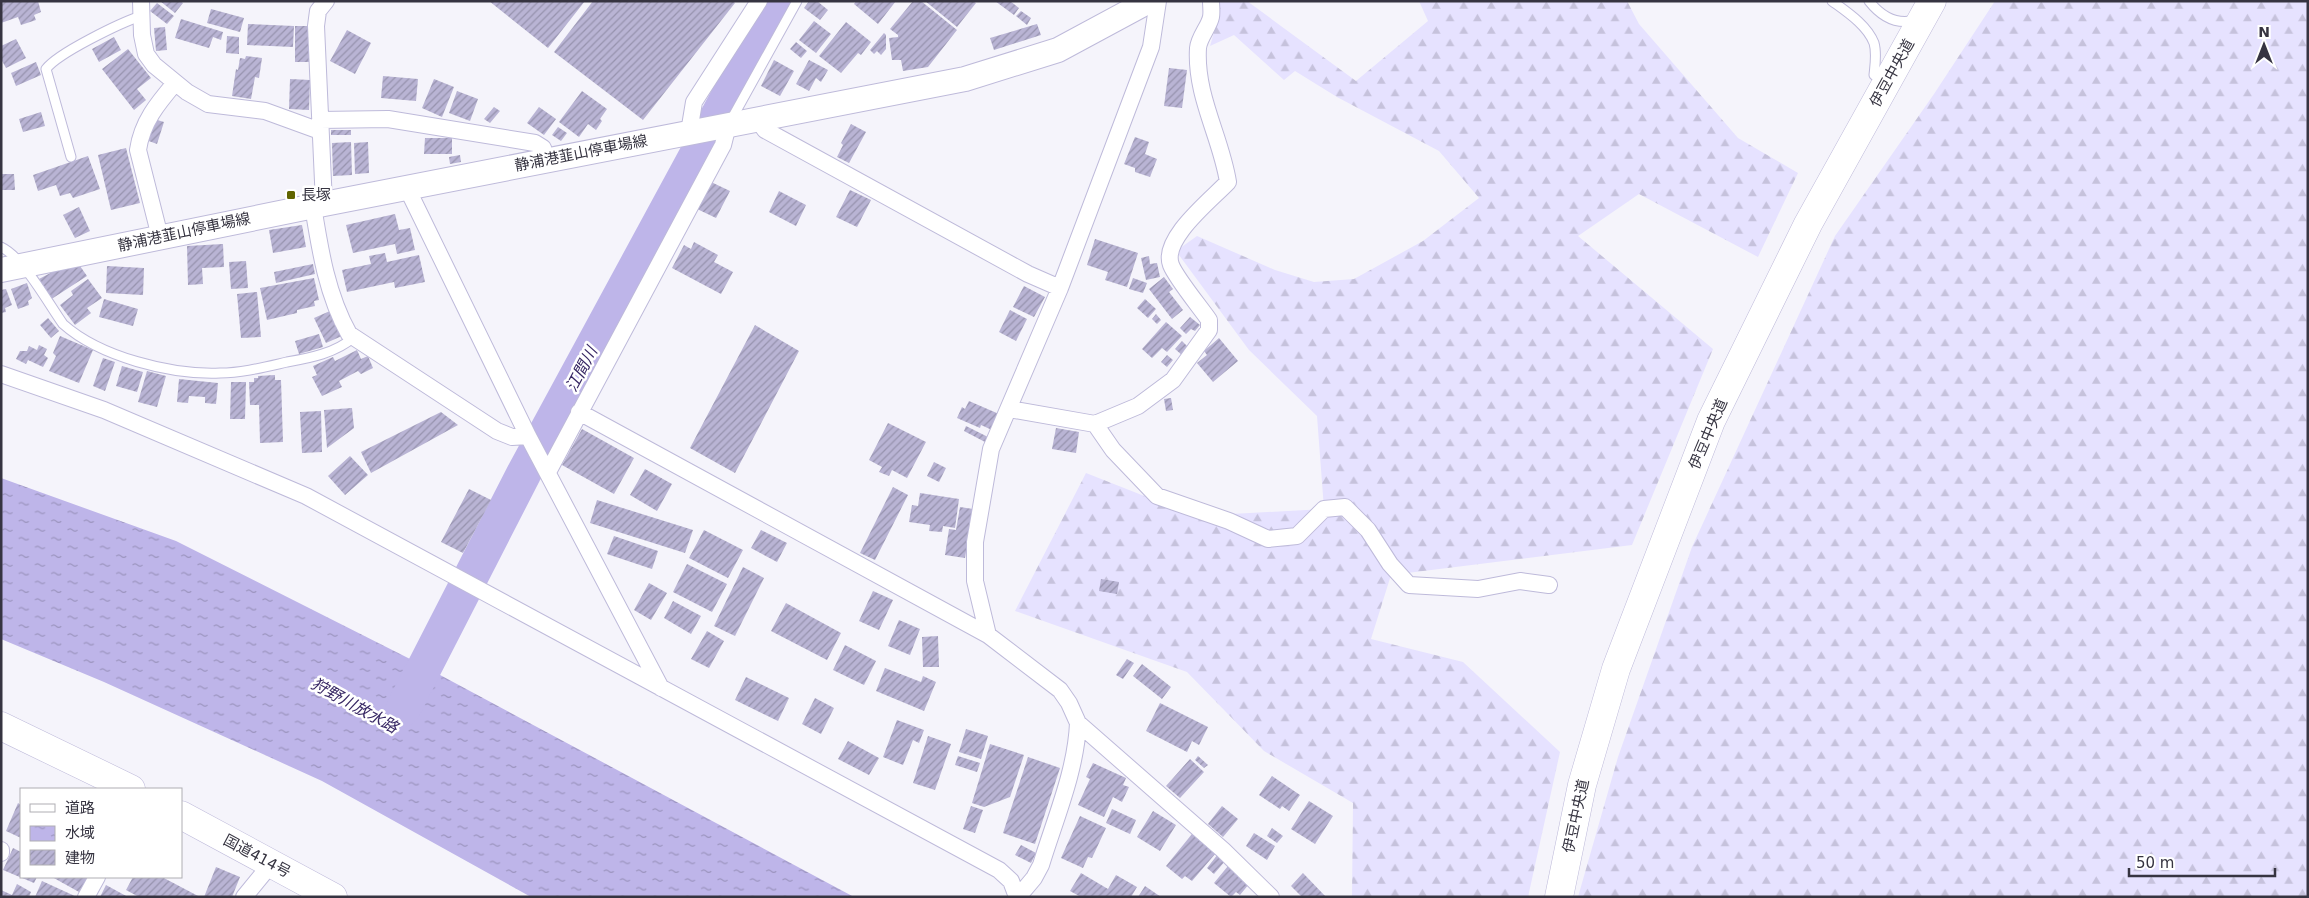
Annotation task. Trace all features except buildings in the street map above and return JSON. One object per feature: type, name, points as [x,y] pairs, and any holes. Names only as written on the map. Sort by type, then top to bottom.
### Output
[{"type":"highway","name":"伊豆中央道","points":[[1559,897],[1582,785],[1616,669],[1711,421],[1808,224],[1932,1]]},
{"type":"highway","name":"伊豆中央道","points":[[1548,897],[1573,779],[1612,652],[1687,444],[1759,295],[1908,12]]},
{"type":"highway","points":[[1,726],[129,788]]},
{"type":"highway","name":"国道414号","points":[[182,816],[333,897]]},
{"type":"main road","name":"静浦港韮山停車場線","points":[[12,268],[694,131],[965,80],[1058,50],[1149,1]]},
{"type":"street","points":[[326,1],[318,11],[316,26],[320,126],[319,205],[323,266],[343,323],[349,334],[498,431],[512,437],[528,436]]},
{"type":"street","points":[[694,131],[694,102],[759,1]]},
{"type":"street","points":[[988,635],[975,581],[975,542],[992,450],[1060,288],[1151,48],[1158,1]]},
{"type":"street","points":[[1009,409],[1095,424],[1138,406],[1173,380],[1209,330],[1209,320],[1171,265],[1170,248],[1184,227],[1228,182],[1224,158],[1211,125],[1201,90],[1198,47],[1211,17],[1211,1]]},
{"type":"street","points":[[141,9],[146,54],[154,65],[175,83],[208,104],[266,111],[320,126],[388,118],[536,143],[543,148],[547,160]]},
{"type":"street","points":[[160,237],[138,150],[140,137],[148,118],[175,83]]},
{"type":"street","points":[[757,119],[765,130],[1028,274],[1060,288]]},
{"type":"street","points":[[546,469],[579,412],[723,145],[728,125]]},
{"type":"street","points":[[407,188],[528,436],[661,688]]},
{"type":"street","points":[[1,374],[104,410],[306,496],[1000,870],[1011,881],[1018,897],[1034,878],[1041,865],[1072,764],[1077,742],[1078,723]]},
{"type":"street","points":[[579,412],[988,635],[1060,690],[1078,723],[1223,850],[1271,897]]},
{"type":"street","points":[[1095,424],[1113,450],[1157,496],[1228,521],[1268,539],[1297,536],[1324,509],[1345,507],[1368,530],[1390,564],[1409,584],[1478,589],[1520,581],[1549,586]]},
{"type":"street","points":[[244,897],[272,863]]},
{"type":"street","points":[[86,897],[96,878]]},
{"type":"lane","points":[[728,125],[797,1]]},
{"type":"lane","points":[[1832,1],[1850,14],[1864,28],[1874,43],[1874,75]]},
{"type":"lane","points":[[1869,1],[1875,9],[1893,21],[1908,12],[1912,21],[1923,1]]},
{"type":"lane","points":[[71,157],[46,69],[141,9]]},
{"type":"lane","points":[[1,247],[8,250],[12,268],[71,331],[120,356],[158,367],[220,374],[250,370],[308,358],[335,349],[354,337]]},
{"type":"green space","points":[[1220,1],[1247,1],[1356,81],[1428,21],[1419,1],[1627,1],[1639,24],[1738,138],[1798,173],[1758,257],[1639,194],[1578,236],[1713,349],[1632,545],[1391,575],[1371,639],[1463,662],[1560,752],[1528,897],[1352,897],[1353,803],[1264,751],[1187,672],[1015,611],[1086,473],[1195,516],[1324,509],[1317,416],[1249,350],[1176,251],[1197,236],[1275,270],[1314,282],[1354,279],[1423,241],[1479,198],[1439,151],[1337,97],[1295,71],[1284,80],[1234,35],[1210,46],[1219,15]]},
{"type":"green space","points":[[1995,1],[2308,1],[2308,897],[1578,897],[1618,757],[1692,547],[1835,236],[1934,94]]},
{"type":"water","name":"狩野川放水路","points":[[1,478],[176,541],[414,661],[854,897],[531,897],[322,781],[104,682],[1,639]]},
{"type":"waterway","name":"江間川","points":[[403,709],[524,473],[780,1]]},
{"type":"place","name":"長塚","points":[[291,195]]}]
